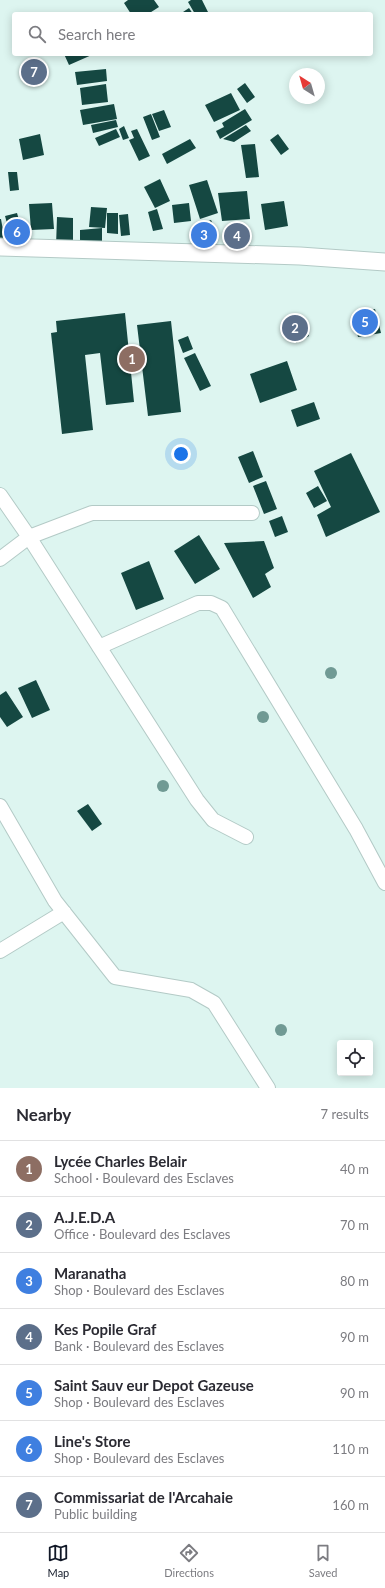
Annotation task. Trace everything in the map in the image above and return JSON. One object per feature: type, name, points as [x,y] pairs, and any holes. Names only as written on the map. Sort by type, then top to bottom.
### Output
[{"type":"street","points":[[0,247],[300,256],[385,262]]},
{"type":"street","points":[[0,495],[29,537],[197,800],[212,820],[246,837]]},
{"type":"street","points":[[0,559],[29,537],[92,513],[252,513]]},
{"type":"street","points":[[99,647],[198,603],[211,603],[222,608],[356,829],[385,883]]},
{"type":"street","points":[[0,806],[55,901],[115,977],[191,990],[214,1003],[268,1088]]},
{"type":"street","points":[[0,951],[64,912]]},
{"type":"building","points":[[128,0],[154,0],[159,7],[151,12],[130,12],[124,3]]},
{"type":"building","points":[[191,0],[202,0],[208,12],[194,12],[188,2]]},
{"type":"building","points":[[189,8],[192,12],[183,12]]},
{"type":"building","points":[[65,56],[89,56],[69,65]]},
{"type":"building","points":[[106,69],[107,81],[77,85],[75,72]]},
{"type":"building","points":[[245,83],[255,97],[247,103],[237,89]]},
{"type":"building","points":[[106,84],[108,102],[82,105],[80,88]]},
{"type":"building","points":[[231,93],[240,110],[214,122],[205,105]]},
{"type":"building","points":[[114,104],[117,119],[83,125],[80,110]]},
{"type":"building","points":[[245,109],[252,120],[220,139],[216,131],[224,127],[222,123]]},
{"type":"building","points":[[164,110],[171,127],[159,131],[152,114]]},
{"type":"building","points":[[151,114],[160,137],[152,140],[143,117]]},
{"type":"building","points":[[116,120],[118,127],[93,133],[91,125]]},
{"type":"building","points":[[246,125],[251,131],[234,142],[223,139]]},
{"type":"building","points":[[124,126],[129,138],[123,140],[119,129]]},
{"type":"building","points":[[116,129],[120,137],[99,146],[95,138]]},
{"type":"building","points":[[137,129],[150,156],[139,161],[129,140],[134,138],[131,131]]},
{"type":"building","points":[[40,134],[44,155],[23,160],[19,139]]},
{"type":"building","points":[[278,134],[289,149],[281,155],[270,140]]},
{"type":"building","points":[[190,139],[196,148],[167,164],[162,154]]},
{"type":"building","points":[[255,144],[259,177],[246,178],[241,145]]},
{"type":"building","points":[[8,172],[17,172],[19,190],[10,191]]},
{"type":"building","points":[[160,179],[170,201],[155,208],[144,187]]},
{"type":"building","points":[[207,180],[218,213],[200,219],[189,185]]},
{"type":"building","points":[[247,191],[250,219],[222,221],[218,193]]},
{"type":"building","points":[[284,201],[288,226],[265,230],[261,204]]},
{"type":"building","points":[[52,203],[54,229],[31,230],[29,204]]},
{"type":"building","points":[[189,203],[191,221],[174,223],[172,205]]},
{"type":"building","points":[[91,207],[107,208],[105,228],[89,227]]},
{"type":"building","points":[[157,209],[163,229],[153,231],[148,212]]},
{"type":"building","points":[[17,213],[24,238],[12,241],[5,216]]},
{"type":"building","points":[[107,213],[118,213],[118,234],[107,233]]},
{"type":"building","points":[[128,214],[130,235],[121,236],[119,215]]},
{"type":"building","points":[[57,217],[73,218],[73,246],[56,246]]},
{"type":"building","points":[[0,219],[5,242],[0,243]]},
{"type":"building","points":[[211,220],[218,236],[198,244],[191,228]]},
{"type":"building","points":[[102,228],[102,243],[80,244],[80,230]]},
{"type":"building","points":[[375,309],[381,333],[358,337],[353,314]]},
{"type":"building","points":[[125,313],[134,402],[106,405],[100,353],[85,355],[93,430],[62,434],[51,333],[57,332],[56,321]]},
{"type":"building","points":[[297,314],[309,336],[296,343],[284,321]]},
{"type":"building","points":[[171,321],[181,412],[148,416],[137,325]]},
{"type":"building","points":[[188,336],[193,349],[183,353],[178,340]]},
{"type":"building","points":[[195,353],[211,386],[200,391],[184,358]]},
{"type":"building","points":[[287,361],[297,390],[260,403],[250,374]]},
{"type":"building","points":[[314,402],[320,419],[297,427],[291,410]]},
{"type":"building","points":[[253,451],[263,477],[249,483],[238,457]]},
{"type":"building","points":[[351,453],[380,512],[326,537],[317,515],[331,507],[314,471]]},
{"type":"building","points":[[266,481],[277,509],[264,514],[253,486]]},
{"type":"building","points":[[318,486],[327,501],[314,508],[306,493]]},
{"type":"building","points":[[282,516],[288,532],[275,537],[269,521]]},
{"type":"building","points":[[199,535],[220,569],[195,584],[174,551]]},
{"type":"building","points":[[264,541],[274,568],[265,574],[271,587],[253,598],[224,543]]},
{"type":"building","points":[[149,561],[164,599],[136,610],[121,573]]},
{"type":"building","points":[[36,680],[50,710],[32,718],[18,688]]},
{"type":"building","points":[[6,691],[23,717],[7,727],[0,717],[0,695]]},
{"type":"building","points":[[88,804],[102,824],[92,831],[77,811]]},
{"type":"place","name":"Commissariat de l'Arcahaie","points":[[34,72]]},
{"type":"place","name":"Line's Store","points":[[17,232]]},
{"type":"place","name":"Maranatha","points":[[204,235]]},
{"type":"place","name":"Kes Popile Graf","points":[[237,236]]},
{"type":"place","name":"Saint Sauv eur Depot Gazeuse","points":[[365,322]]},
{"type":"place","name":"A.J.E.D.A","points":[[295,328]]},
{"type":"place","name":"Lycée Charles Belair","points":[[132,359]]}]
